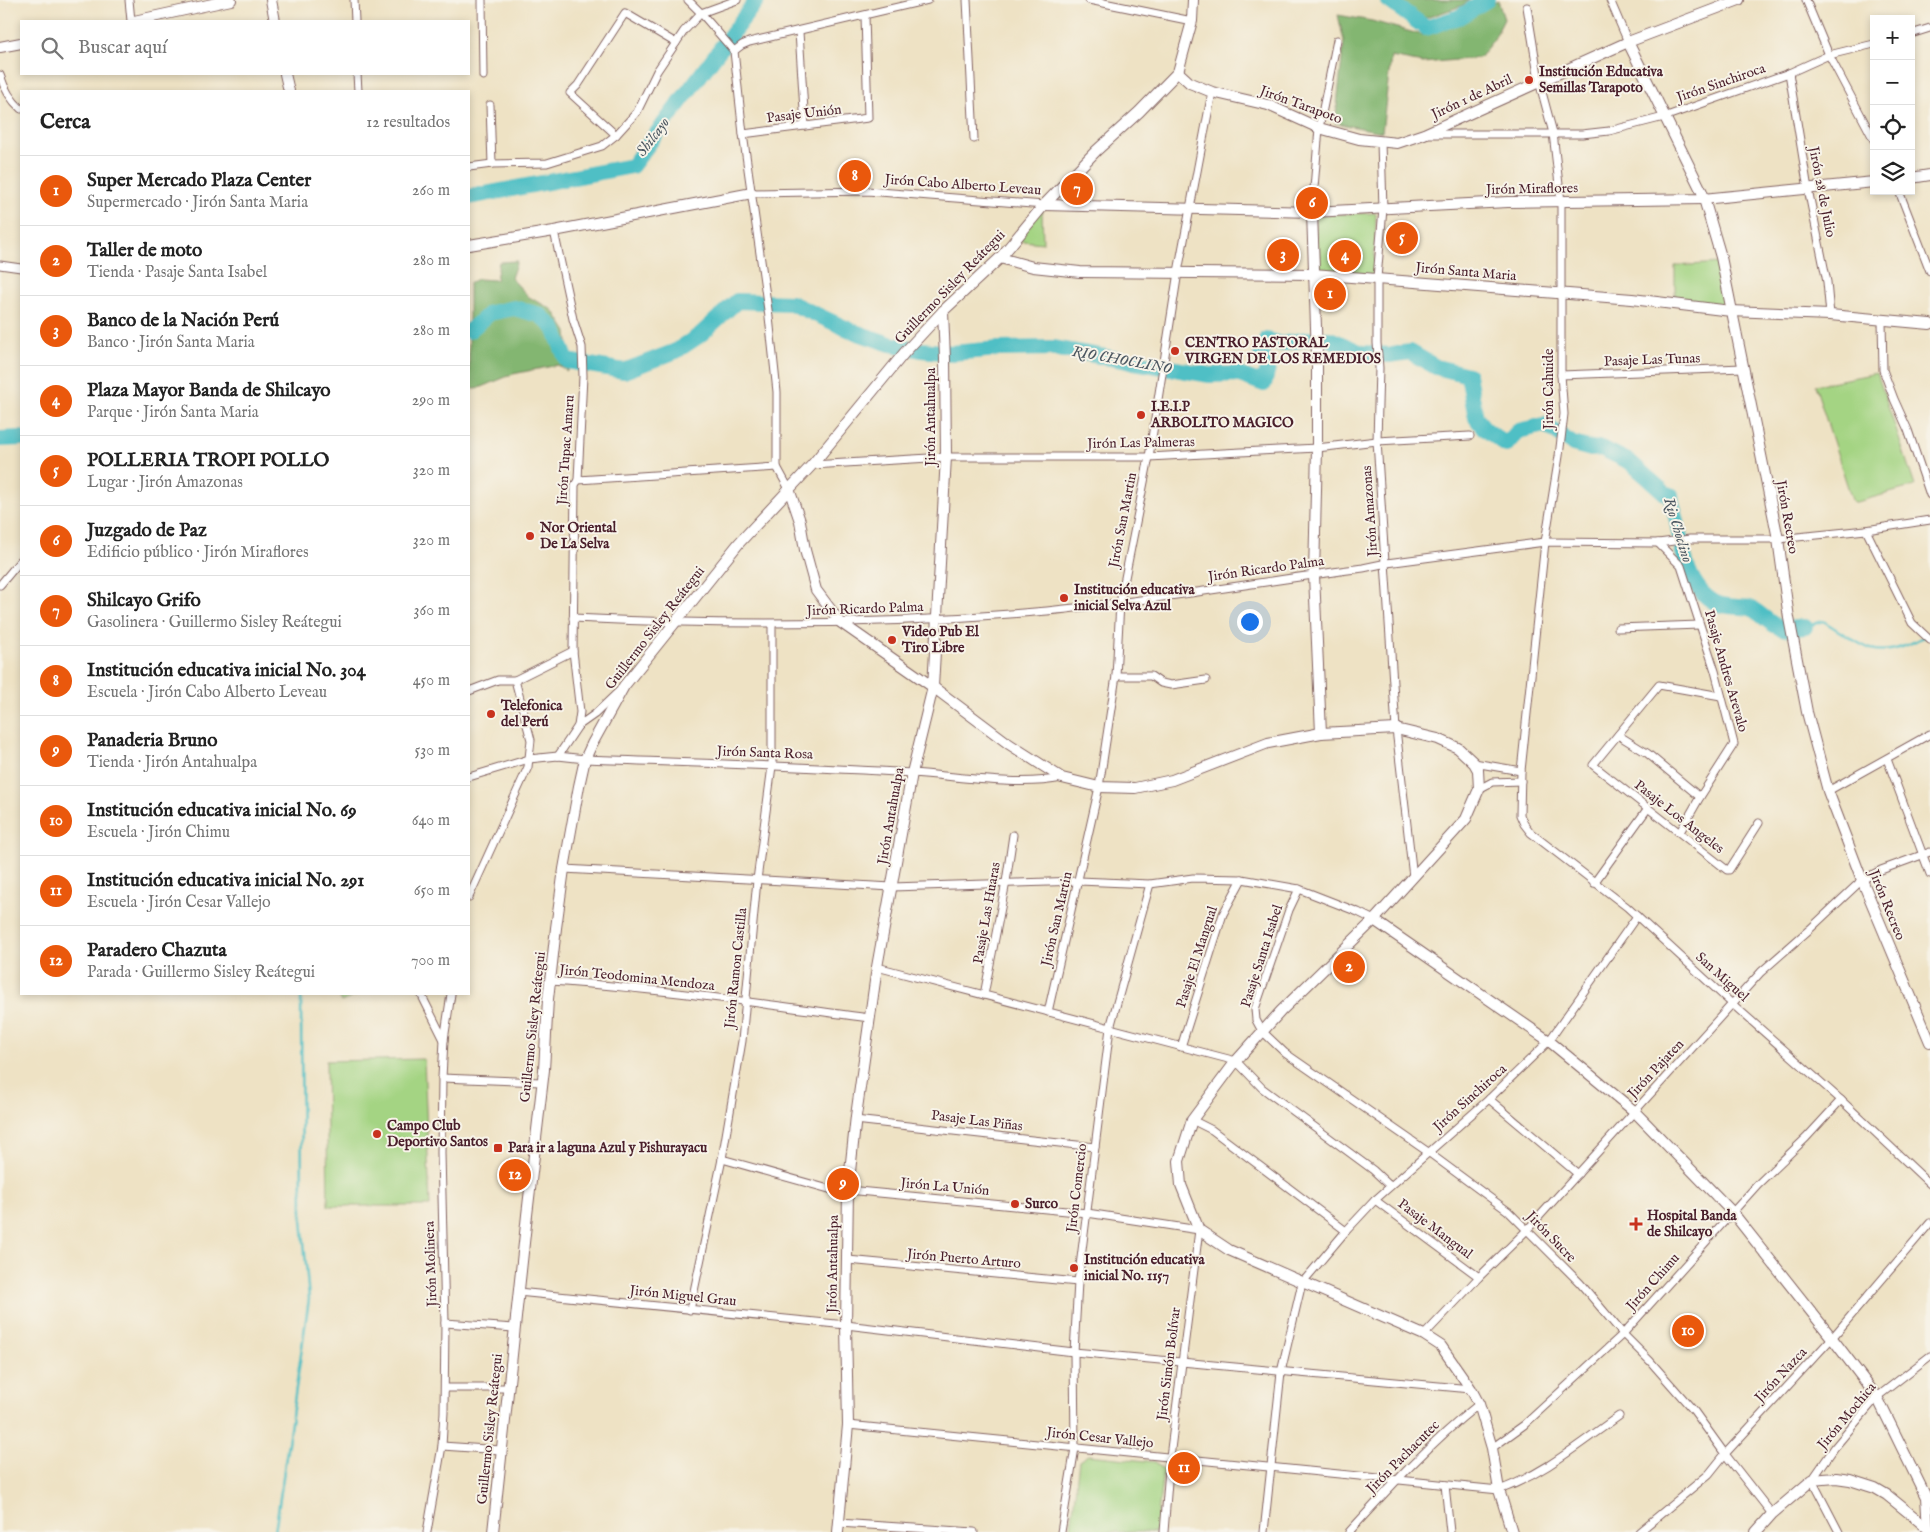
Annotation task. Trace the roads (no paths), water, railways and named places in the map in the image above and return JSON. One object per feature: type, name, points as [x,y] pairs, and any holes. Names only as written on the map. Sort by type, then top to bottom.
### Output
[{"type":"street","points":[[129,0],[132,20]]},
{"type":"street","points":[[137,20],[231,0]]},
{"type":"street","points":[[271,0],[275,20]]},
{"type":"street","points":[[354,0],[355,20]]},
{"type":"street","points":[[482,0],[483,76]]},
{"type":"street","points":[[688,0],[734,51],[777,392],[777,467],[789,489],[800,520],[805,550],[816,590],[840,622],[1010,744],[1062,778],[1099,787],[1135,788],[1172,780],[1268,744],[1321,733],[1396,729],[1438,739],[1458,748],[1474,763],[1478,770],[1479,789],[1466,819],[1374,920],[1262,1031],[1236,1061],[1192,1120],[1179,1161],[1181,1185],[1198,1230],[1229,1250],[1424,1335],[1441,1346],[1472,1389],[1479,1404],[1492,1448],[1499,1490],[1512,1532]]},
{"type":"street","points":[[470,168],[492,164],[547,163],[602,146],[616,135],[637,112],[657,72],[684,31],[703,15],[737,0]]},
{"type":"street","points":[[734,51],[749,42],[799,32],[928,0]]},
{"type":"street","points":[[967,0],[974,139]]},
{"type":"street","points":[[1089,0],[1192,21]]},
{"type":"street","name":"Jirón Recreo","points":[[1610,0],[1628,42],[1702,192],[1721,257],[1778,539],[1789,618],[1807,712],[1828,791],[1862,880],[1930,1042]]},
{"type":"street","name":"Jirón 1 de Abril","points":[[1381,142],[1397,144],[1424,134],[1628,42],[1739,0]]},
{"type":"street","points":[[1806,0],[1829,55],[1870,132]]},
{"type":"street","name":"Guillermo Sisley Reátegui","points":[[493,1532],[542,1082],[550,981],[564,869],[585,759],[624,686],[740,543],[812,465],[942,311],[1000,258],[1044,205],[1096,151],[1139,112],[1178,72],[1192,21],[1193,2]]},
{"type":"street","name":"Jirón Cahuide","points":[[1521,771],[1545,542],[1564,414],[1561,375],[1561,202],[1553,133],[1539,81],[1527,7]]},
{"type":"street","points":[[616,135],[570,93],[626,12],[676,43]]},
{"type":"street","name":"Pasaje Unión","points":[[743,134],[868,118],[865,16]]},
{"type":"street","points":[[1915,33],[1930,28]]},
{"type":"street","points":[[799,32],[805,126]]},
{"type":"street","points":[[1321,733],[1314,575],[1317,356],[1312,212],[1319,128],[1336,40]]},
{"type":"street","points":[[0,47],[20,43]]},
{"type":"street","name":"Jirón Sinchiroca","points":[[1424,134],[1582,134],[1609,130],[1664,117],[1789,73],[1829,55],[1870,45]]},
{"type":"street","name":"Jirón Tarapoto","points":[[1178,72],[1190,83],[1212,92],[1268,105],[1319,128],[1359,139],[1381,142]]},
{"type":"street","name":"Jirón 28 de Julio","points":[[1789,73],[1808,189],[1827,282],[1830,315]]},
{"type":"street","points":[[0,75],[3,85],[15,104],[20,108]]},
{"type":"street","points":[[285,75],[289,90]]},
{"type":"street","points":[[357,75],[358,90]]},
{"type":"street","name":"Jirón San Martin","points":[[1048,1012],[1099,787],[1116,676],[1120,603],[1148,457],[1178,272],[1212,92]]},
{"type":"street","points":[[490,105],[492,164]]},
{"type":"street","name":"Jirón Amazonas","points":[[1381,142],[1383,209],[1377,278],[1377,343],[1380,368],[1377,440],[1387,563],[1396,729],[1413,877]]},
{"type":"street","points":[[1915,177],[1930,175]]},
{"type":"street","name":"Jirón Miraflores","points":[[1190,208],[1312,212],[1508,202],[1704,199],[1870,182]]},
{"type":"street","name":"Jirón Cabo Alberto Leveau","points":[[470,245],[554,231],[752,193],[867,191],[1044,205],[1190,208]]},
{"type":"street","points":[[1901,195],[1930,270]]},
{"type":"street","name":"Jirón Tupac Amaru","points":[[554,231],[573,319],[582,347],[583,376],[578,480],[575,485],[573,651],[580,712],[578,726]]},
{"type":"street","name":"Jirón Santa Maria","points":[[1000,258],[1033,267],[1080,272],[1313,274],[1632,299],[1731,311],[1830,315],[1930,324]]},
{"type":"street","points":[[0,265],[20,268]]},
{"type":"street","name":"Jirón Antahualpa","points":[[838,1527],[848,1425],[846,1325],[848,1190],[855,1120],[876,967],[912,773],[933,687],[946,457],[945,359],[942,311]]},
{"type":"street","points":[[1882,321],[1883,370],[1908,430],[1930,495]]},
{"type":"street","name":"Pasaje Las Tunas","points":[[1561,375],[1743,368]]},
{"type":"street","name":"Jirón Las Palmeras","points":[[812,465],[946,457],[1148,457],[1317,448],[1377,440],[1470,436]]},
{"type":"street","points":[[578,480],[777,467]]},
{"type":"street","name":"Jirón Ricardo Palma","points":[[574,618],[674,623],[772,624],[937,619],[1047,611],[1120,603],[1387,563],[1545,542],[1658,543],[1690,540],[1778,539],[1866,530],[1930,520]]},
{"type":"street","points":[[1866,530],[1912,623],[1930,640]]},
{"type":"street","name":"Pasaje Andres Arevalo","points":[[1658,543],[1680,564],[1722,696],[1734,744],[1680,832]]},
{"type":"street","points":[[0,585],[20,561]]},
{"type":"street","name":"Jirón Ramon Castilla","points":[[690,1310],[722,1159],[742,1041],[757,880],[772,766],[772,624]]},
{"type":"street","points":[[1618,628],[1699,625]]},
{"type":"street","points":[[470,691],[498,680],[515,680],[573,651]]},
{"type":"street","points":[[1116,676],[1150,676],[1161,683],[1170,685],[1206,680]]},
{"type":"street","points":[[470,895],[528,767],[531,740],[515,680]]},
{"type":"street","points":[[1700,797],[1647,753],[1618,735],[1658,685],[1722,696]]},
{"type":"street","points":[[558,756],[578,726],[595,714],[624,686]]},
{"type":"street","points":[[1828,791],[1930,734]]},
{"type":"street","name":"Pasaje Los Angeles","points":[[1618,735],[1592,765],[1727,870],[1730,870],[1759,823]]},
{"type":"street","name":"Jirón Santa Rosa","points":[[470,777],[529,759],[558,756],[585,759],[912,773],[1033,782],[1062,778]]},
{"type":"street","points":[[1887,759],[1930,874]]},
{"type":"street","points":[[1474,763],[1521,771]]},
{"type":"street","name":"San Miguel","points":[[1521,771],[1520,815],[1526,827],[1637,916],[1841,1100],[1930,1184]]},
{"type":"street","points":[[1479,789],[1492,782],[1521,781]]},
{"type":"street","points":[[1594,883],[1648,808]]},
{"type":"street","name":"Pasaje Las Huaras","points":[[984,995],[1013,835]]},
{"type":"street","name":"Jirón Pajaten","points":[[1424,1335],[1527,1230],[1761,972],[1862,880],[1881,870],[1930,852]]},
{"type":"street","points":[[564,869],[892,887],[1079,881],[1150,884],[1194,878],[1242,879],[1299,889],[1358,912],[1374,920],[1549,1041],[1634,1111],[1733,1213],[1877,1397],[1928,1500],[1929,1530]]},
{"type":"street","name":"Pasaje El Mangual","points":[[1181,1047],[1223,914],[1242,879]]},
{"type":"street","name":"Jirón Comercio","points":[[1061,1532],[1075,1448],[1074,1352],[1078,1282],[1110,1028],[1150,884]]},
{"type":"street","name":"Pasaje Santa Isabel","points":[[1262,1031],[1256,1020],[1256,1009],[1289,910],[1299,889]]},
{"type":"street","name":"Jirón Sinchiroca","points":[[1302,1283],[1375,1200],[1489,1099],[1549,1041],[1637,916]]},
{"type":"street","points":[[876,967],[1236,1061],[1262,1088],[1373,1170],[1390,1186]]},
{"type":"street","name":"Jirón Teodomina Mendoza","points":[[550,981],[583,983],[869,1018]]},
{"type":"street","points":[[421,995],[444,1040]]},
{"type":"street","name":"Jirón Molinera","points":[[426,1532],[442,1446],[445,1388],[441,1153],[442,1078],[444,1040],[451,995]]},
{"type":"street","name":"Jirón Sucre","points":[[1262,1031],[1285,1053],[1428,1152],[1508,1211],[1580,1284],[1694,1411],[1772,1514]]},
{"type":"street","points":[[442,1078],[542,1082]]},
{"type":"street","points":[[1489,1099],[1578,1174]]},
{"type":"street","name":"Jirón Chimu","points":[[1492,1448],[1524,1425],[1623,1334],[1758,1184],[1806,1138],[1841,1100]]},
{"type":"street","name":"Pasaje Las Piñas","points":[[855,1120],[1095,1147]]},
{"type":"street","points":[[1192,1120],[1212,1130],[1346,1231]]},
{"type":"street","name":"Jirón La Unión","points":[[722,1159],[836,1191],[848,1190],[1087,1213],[1198,1230]]},
{"type":"street","name":"Pasaje Mangual","points":[[1375,1200],[1479,1277]]},
{"type":"street","name":"Jirón Nazca","points":[[1640,1532],[1709,1474],[1725,1454],[1832,1338],[1930,1223]]},
{"type":"street","name":"Jirón Simón Bolívar","points":[[1164,1532],[1170,1457],[1198,1230]]},
{"type":"street","name":"Jirón Puerto Arturo","points":[[848,1260],[1078,1282]]},
{"type":"street","points":[[1264,1532],[1281,1372],[1302,1283]]},
{"type":"street","name":"Jirón Miguel Grau","points":[[518,1292],[846,1325],[1182,1363],[1472,1389]]},
{"type":"street","points":[[445,1323],[514,1328]]},
{"type":"street","name":"Jirón Mochica","points":[[1812,1480],[1835,1447],[1877,1397],[1930,1356]]},
{"type":"street","points":[[445,1388],[508,1388]]},
{"type":"street","name":"Jirón Pachacutec","points":[[1349,1532],[1397,1480],[1458,1420],[1479,1404]]},
{"type":"street","points":[[1499,1490],[1541,1471],[1619,1416]]},
{"type":"street","name":"Jirón Cesar Vallejo","points":[[848,1425],[1499,1490]]},
{"type":"street","points":[[442,1446],[501,1450]]},
{"type":"street","points":[[1756,1532],[1772,1514],[1812,1480],[1836,1478],[1850,1480],[1887,1494],[1929,1530]]},
{"type":"street","points":[[1812,1480],[1839,1532]]},
{"type":"street","points":[[1445,1485],[1450,1532]]},
{"type":"street","points":[[838,1527],[974,1532]]},
{"type":"waterway","name":"Shilcayo","points":[[470,197],[632,166],[757,0]]},
{"type":"waterway","name":"Shilcayo","points":[[1388,0],[1426,28],[1459,17],[1487,0]]},
{"type":"waterway","name":"RIO CHOCLINO","points":[[470,330],[490,313],[514,308],[540,315],[554,328],[567,361],[624,371],[676,351],[700,335],[737,301],[791,303],[852,331],[890,344],[921,350],[952,353],[998,349],[1053,348],[1210,375],[1237,374],[1264,384],[1268,369],[1261,355],[1266,340],[1282,344],[1306,339],[1330,339],[1362,353],[1389,355],[1410,352],[1436,367],[1468,375],[1476,418],[1484,428],[1506,445],[1518,431],[1545,425],[1573,444],[1591,449],[1601,448],[1630,462],[1665,493],[1671,495],[1687,567],[1698,588],[1706,596],[1720,605],[1750,608],[1778,627],[1788,629],[1805,627]]},
{"type":"waterway","name":"Shilcayo","points":[[0,439],[20,438]]},
{"type":"waterway","points":[[1805,627],[1823,621],[1860,644],[1879,650],[1902,647],[1930,633]]},
{"type":"waterway","points":[[275,1532],[309,1299],[302,1219],[301,995]]},
{"type":"place","name":"Institución Educativa Semillas Tarapoto","points":[[1529,80]]},
{"type":"place","name":"Institución educativa inicial No. 304","points":[[855,176]]},
{"type":"place","name":"Shilcayo Grifo","points":[[1077,189]]},
{"type":"place","name":"Juzgado de Paz","points":[[1312,203]]},
{"type":"place","name":"POLLERIA TROPI POLLO","points":[[1402,238]]},
{"type":"place","name":"Banco de la Nación Perú","points":[[1283,255]]},
{"type":"place","name":"Plaza Mayor Banda de Shilcayo","points":[[1345,256]]},
{"type":"place","name":"Super Mercado Plaza Center","points":[[1330,294]]},
{"type":"place","name":"CENTRO PASTORAL VIRGEN DE LOS REMEDIOS","points":[[1175,351]]},
{"type":"place","name":"I.E.I.P ARBOLITO MAGICO","points":[[1141,415]]},
{"type":"place","name":"Nor Oriental De La Selva","points":[[530,536]]},
{"type":"place","name":"Institución educativa inicial Selva Azul","points":[[1064,598]]},
{"type":"place","name":"Video Pub El Tiro Libre","points":[[892,640]]},
{"type":"place","name":"Telefonica del Perú","points":[[491,714]]},
{"type":"place","name":"Taller de moto","points":[[1349,967]]},
{"type":"place","name":"Campo Club Deportivo Santos","points":[[377,1134]]},
{"type":"place","name":"Para ir a laguna Azul y Pishurayacu","points":[[498,1148]]},
{"type":"place","name":"Paradero Chazuta","points":[[515,1175]]},
{"type":"place","name":"Panaderia Bruno","points":[[843,1184]]},
{"type":"place","name":"Surco","points":[[1015,1204]]},
{"type":"place","name":"Hospital Banda de Shilcayo","points":[[1636,1224]]},
{"type":"place","name":"Institución educativa inicial No. 1157","points":[[1074,1268]]},
{"type":"place","name":"Institución educativa inicial No. 69","points":[[1688,1331]]},
{"type":"place","name":"Institución educativa inicial No. 291","points":[[1184,1468]]},
{"type":"water label","name":"Rio Choclino","points":[[1678,530]]}]
